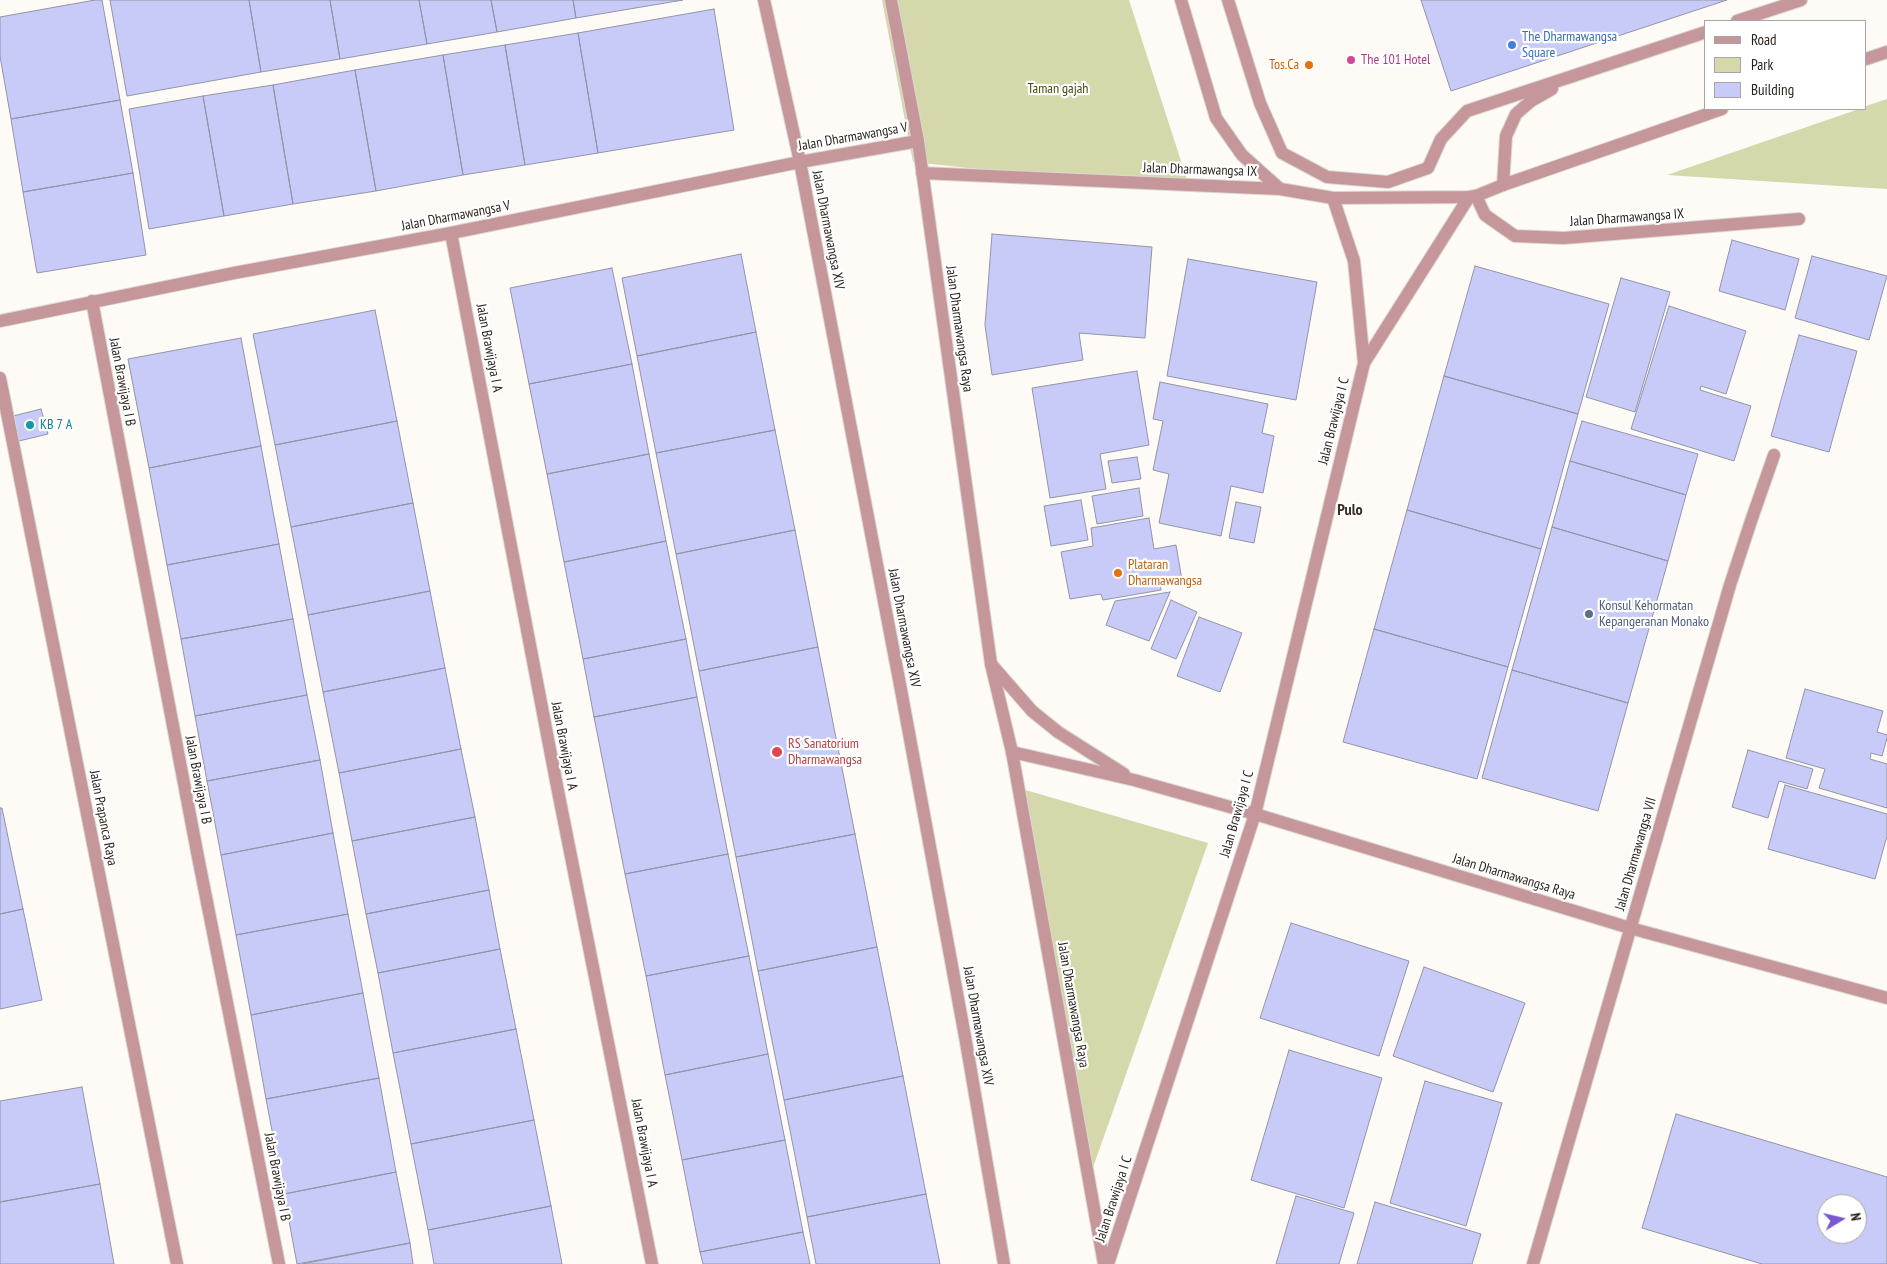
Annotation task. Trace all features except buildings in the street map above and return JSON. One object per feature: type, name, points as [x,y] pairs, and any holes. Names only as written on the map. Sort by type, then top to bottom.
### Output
[{"type":"street","name":"Jalan Dharmawangsa XIV","points":[[764,0],[800,162],[961,1012],[1004,1264]]},
{"type":"street","name":"Jalan Dharmawangsa Raya","points":[[891,0],[918,141],[991,664],[1012,752],[1104,1264]]},
{"type":"street","points":[[1181,0],[1216,118],[1242,155],[1280,188]]},
{"type":"street","points":[[1228,0],[1260,103],[1282,153],[1327,177],[1388,182],[1428,168],[1440,139],[1467,111],[1704,33]]},
{"type":"street","points":[[1740,20],[1801,0]]},
{"type":"street","points":[[1867,59],[1887,52]]},
{"type":"street","points":[[1503,185],[1506,136],[1516,114],[1531,101],[1576,75]]},
{"type":"street","name":"Jalan Dharmawangsa IX","points":[[922,173],[1280,188],[1333,198],[1472,196],[1719,110]]},
{"type":"street","name":"Jalan Dharmawangsa V","points":[[0,321],[92,301],[451,233],[800,162],[918,141]]},
{"type":"street","name":"Jalan Dharmawangsa IX","points":[[1472,196],[1485,215],[1515,236],[1564,238],[1799,219]]},
{"type":"street","name":"Jalan Brawijaya I C","points":[[1364,363],[1472,196]]},
{"type":"street","name":"Jalan Brawijaya I C","points":[[1108,1264],[1255,814],[1364,363],[1354,261],[1333,198]]},
{"type":"street","name":"Jalan Brawijaya I A","points":[[451,233],[556,781],[652,1264]]},
{"type":"street","name":"Jalan Brawijaya I B","points":[[92,301],[198,857],[279,1264]]},
{"type":"street","name":"Jalan Prapanca Raya","points":[[0,378],[177,1264]]},
{"type":"street","name":"Jalan Dharmawangsa VII","points":[[1533,1264],[1730,585],[1774,455]]},
{"type":"street","name":"Jalan Dharmawangsa Raya","points":[[991,664],[1032,711],[1058,732],[1134,780]]},
{"type":"street","name":"Jalan Dharmawangsa Raya","points":[[1012,752],[1134,780],[1255,814],[1630,928],[1887,998]]},
{"type":"green space","name":"Taman gajah","points":[[882,0],[1129,0],[1191,192],[913,162]]},
{"type":"green space","points":[[1887,99],[1887,189],[1667,175],[1856,110],[1867,110],[1867,106]]},
{"type":"green space","points":[[1022,789],[1208,843],[1091,1173]]},
{"type":"place","name":"The Dharmawangsa Square","points":[[1512,45]]},
{"type":"place","name":"The 101 Hotel","points":[[1351,60]]},
{"type":"place","name":"Tos.Ca","points":[[1309,65]]},
{"type":"place","name":"KB 7 A","points":[[30,425]]},
{"type":"place","name":"Plataran Dharmawangsa","points":[[1118,573]]},
{"type":"place","name":"Konsul Kehormatan Kepangeranan Monako","points":[[1589,614]]},
{"type":"place","name":"RS Sanatorium Dharmawangsa","points":[[777,752]]},
{"type":"district","name":"Pulo","points":[[1350,510]]}]
